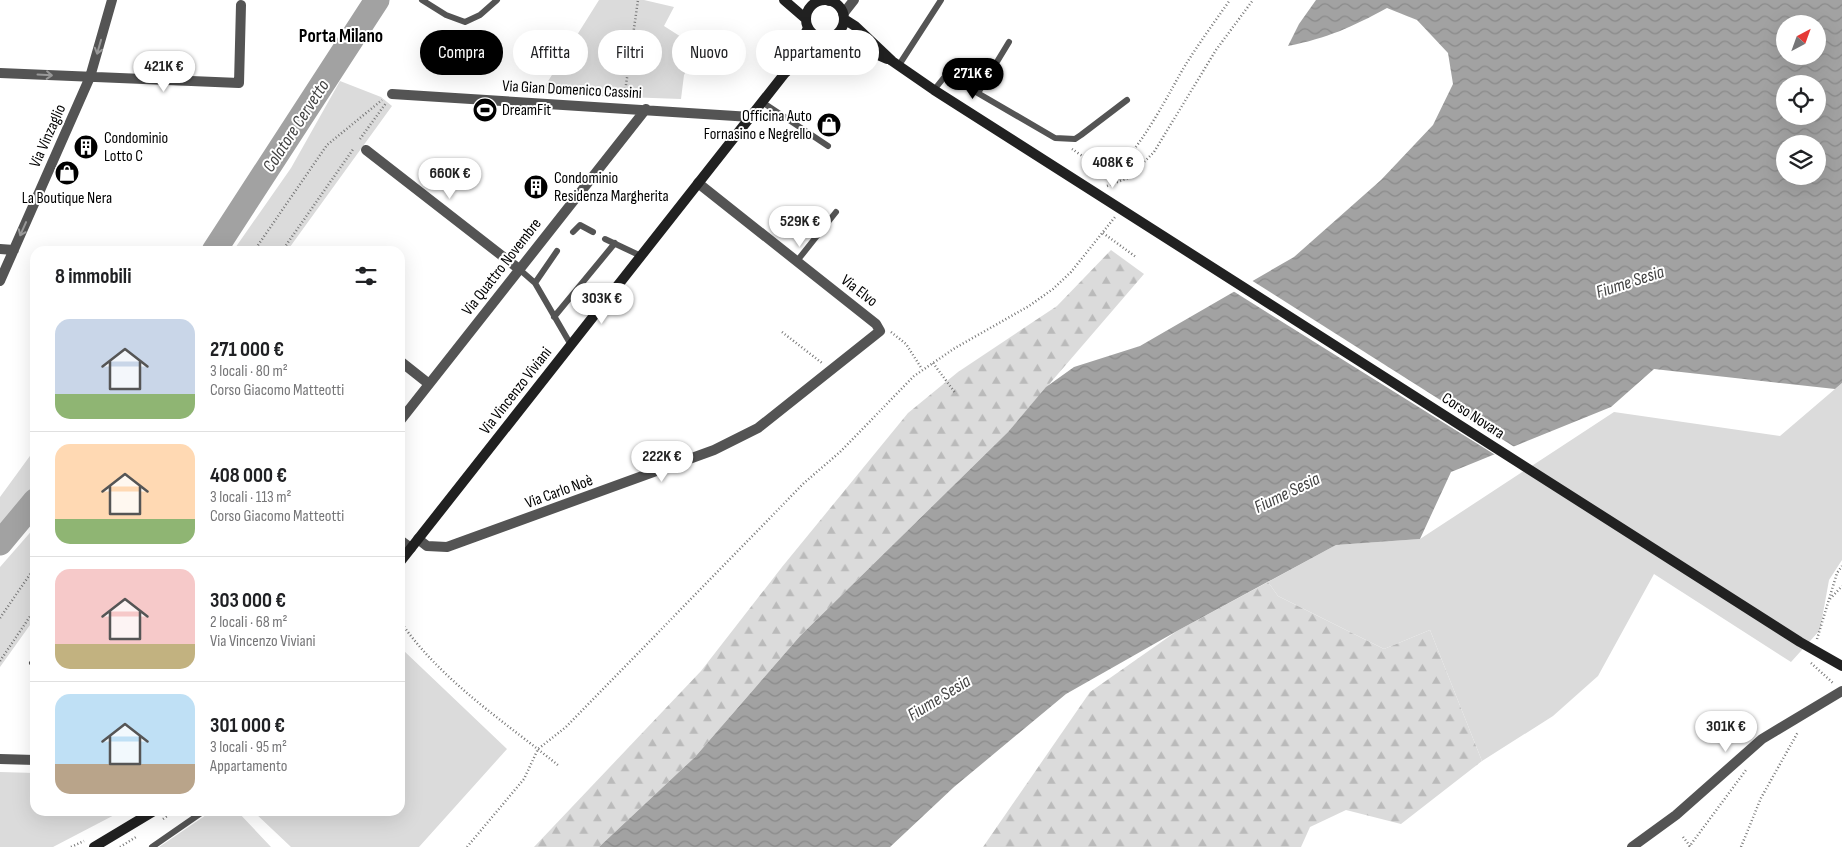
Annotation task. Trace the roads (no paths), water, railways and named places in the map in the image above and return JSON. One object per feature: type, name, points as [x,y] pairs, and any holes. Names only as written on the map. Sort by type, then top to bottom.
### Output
[{"type":"main road","points":[[784,0],[811,30]]},
{"type":"main road","points":[[807,23],[809,10],[822,1],[839,7],[843,17],[896,63]]},
{"type":"main road","points":[[840,30],[843,17]]},
{"type":"main road","name":"Via Vincenzo Viviani","points":[[804,30],[807,23]]},
{"type":"main road","points":[[879,56],[896,63]]},
{"type":"main road","name":"Corso Novara","points":[[896,63],[934,90],[1800,642],[1842,666]]},
{"type":"main road","name":"Via Vincenzo Viviani","points":[[405,556],[783,75]]},
{"type":"main road","points":[[94,847],[146,816]]},
{"type":"street","name":"Via Vinzaglio","points":[[0,281],[90,77],[112,0]]},
{"type":"street","points":[[843,17],[854,0]]},
{"type":"street","points":[[0,73],[239,84],[241,5]]},
{"type":"street","name":"Via Gian Domenico Cassini","points":[[392,94],[751,117]]},
{"type":"street","name":"Via Quattro Novembre","points":[[405,415],[646,109]]},
{"type":"street","points":[[366,150],[519,269]]},
{"type":"street","name":"Via Elvo","points":[[698,184],[876,324],[880,331]]},
{"type":"street","points":[[0,249],[14,250]]},
{"type":"street","name":"Via Carlo Noè","points":[[418,539],[427,546],[447,547],[714,450],[758,428],[880,331]]},
{"type":"street","points":[[405,365],[429,384]]},
{"type":"street","points":[[405,544],[411,548]]},
{"type":"street","points":[[1632,847],[1676,815],[1762,738],[1842,691]]},
{"type":"street","points":[[0,759],[30,760]]},
{"type":"lane","points":[[422,0],[440,12],[466,22],[480,15],[497,0]]},
{"type":"lane","points":[[896,63],[940,0]]},
{"type":"lane","points":[[978,94],[1009,42]]},
{"type":"lane","points":[[934,90],[954,65]]},
{"type":"lane","points":[[945,74],[1055,138],[1074,139],[1082,135],[1127,100]]},
{"type":"lane","points":[[762,102],[828,146]]},
{"type":"lane","points":[[797,261],[836,212]]},
{"type":"lane","points":[[573,232],[580,225],[593,232]]},
{"type":"lane","points":[[605,239],[641,256]]},
{"type":"lane","points":[[554,317],[615,243]]},
{"type":"lane","points":[[535,283],[557,251]]},
{"type":"lane","points":[[519,269],[535,283],[571,345]]},
{"type":"lane","points":[[152,847],[197,816]]},
{"type":"water","name":"Fiume Sesia","points":[[1316,0],[1842,0],[1842,383],[1835,389],[1654,369],[1611,407],[1451,472],[1420,539],[1336,545],[1177,631],[1066,694],[954,787],[890,847],[599,847],[695,757],[800,636],[1008,432],[1046,387],[1074,367],[1140,346],[1294,257],[1381,180],[1433,125],[1453,84],[1448,53],[1417,20],[1387,8],[1339,31],[1288,46],[1299,24]]},
{"type":"waterway","name":"Colatore Cervetto","points":[[217,246],[377,0]]},
{"type":"waterway","name":"Colatore Cervetto","points":[[0,543],[30,507]]},
{"type":"place","name":"DreamFit","points":[[485,110]]},
{"type":"place","name":"Officina Auto Fornasino e Negrello","points":[[829,125]]},
{"type":"place","name":"Condominio Lotto C","points":[[86,147]]},
{"type":"place","name":"La Boutique Nera","points":[[67,173]]},
{"type":"place","name":"Condominio Residenza Margherita","points":[[536,187]]},
{"type":"district","name":"Porta Milano","points":[[341,36]]}]
